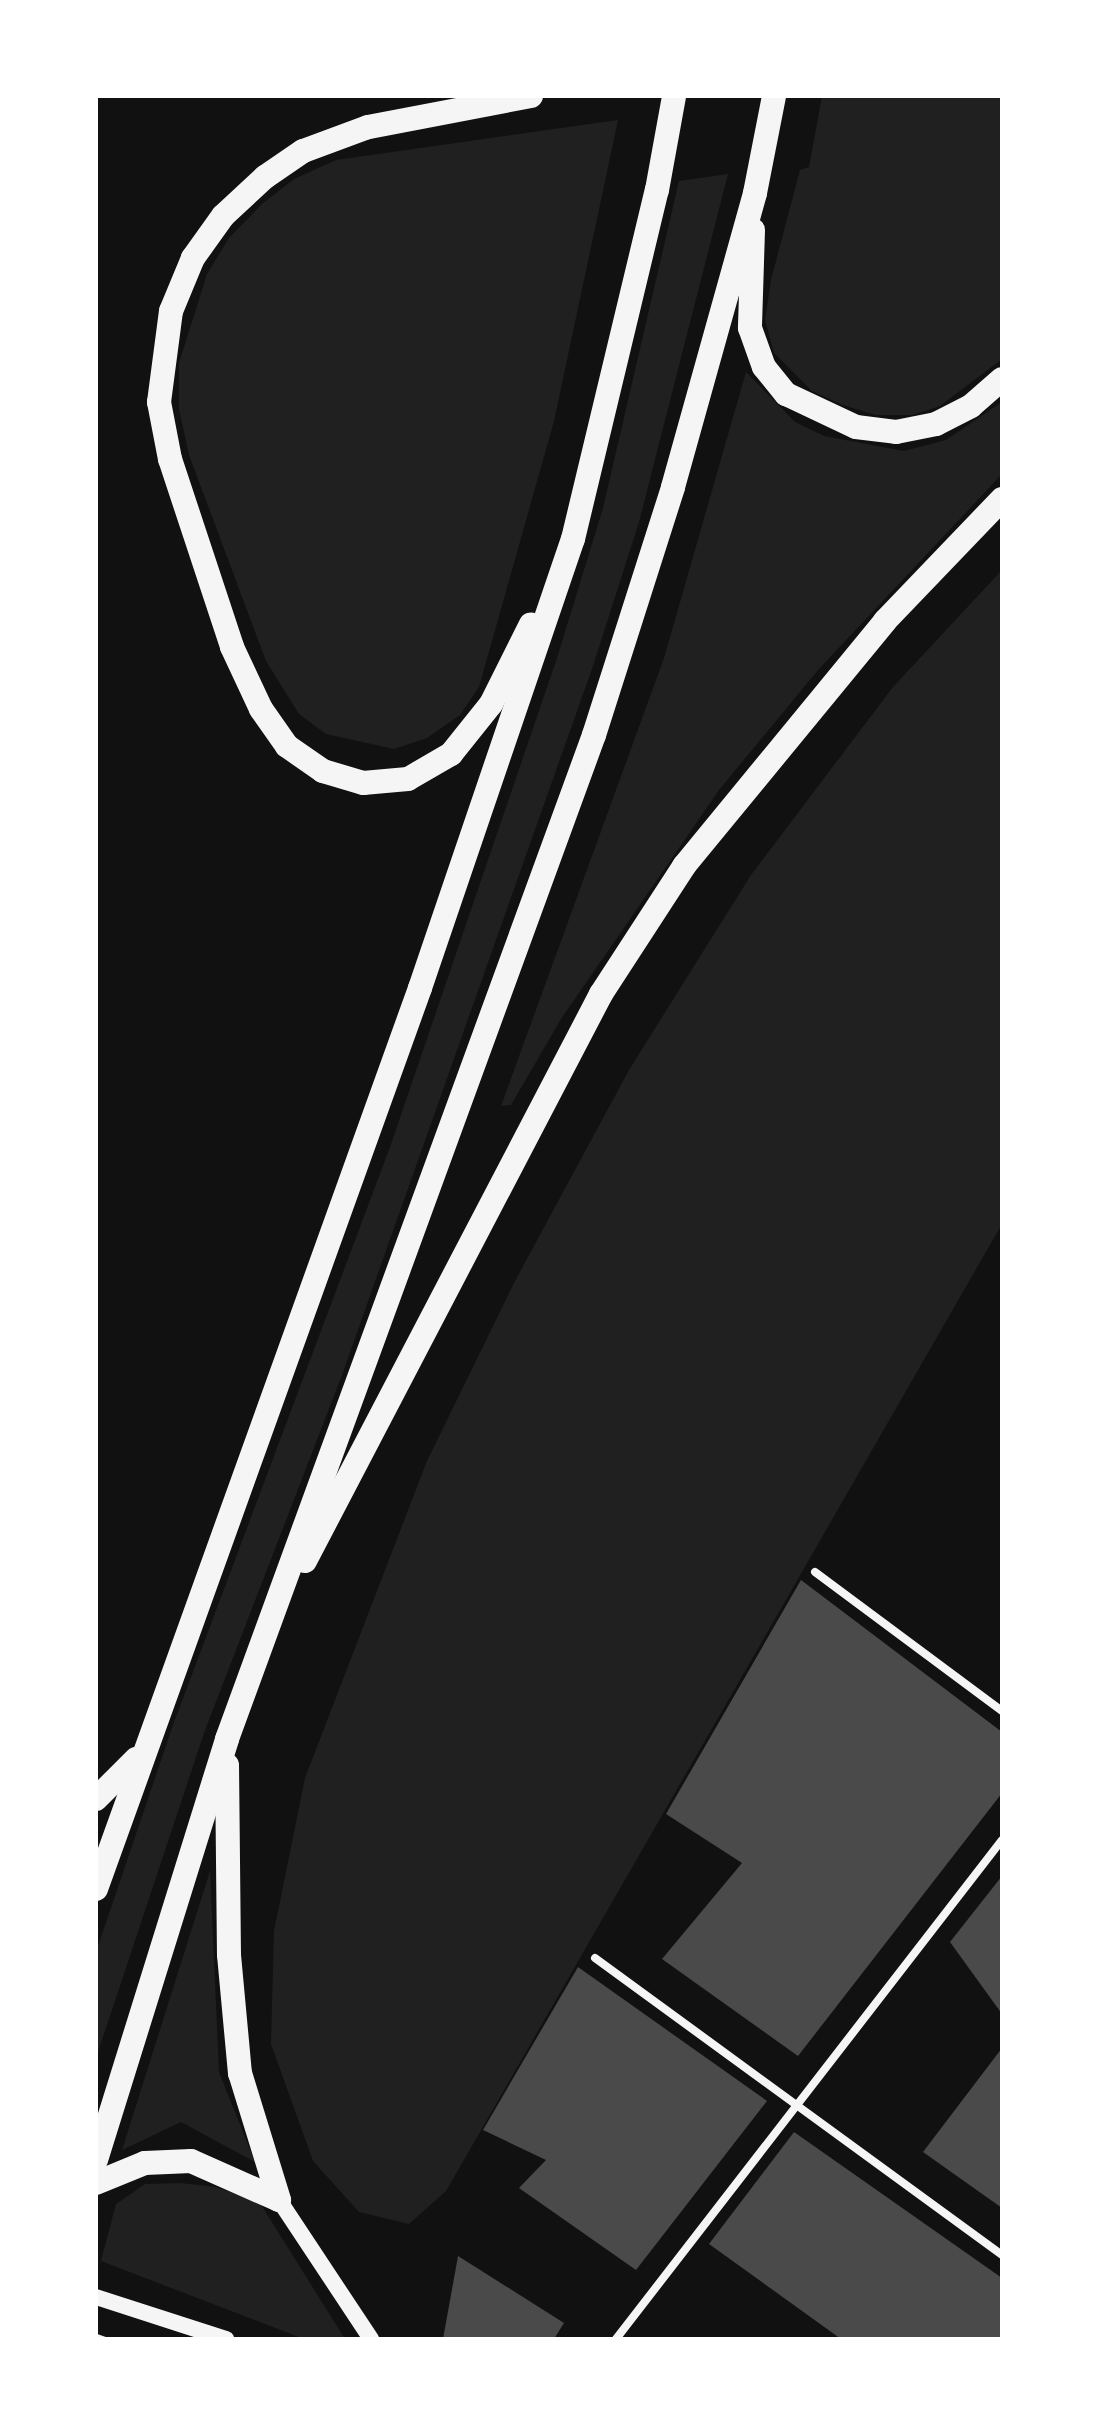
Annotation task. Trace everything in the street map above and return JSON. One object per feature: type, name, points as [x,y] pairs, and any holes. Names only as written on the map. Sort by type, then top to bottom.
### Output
[{"type":"highway","points":[[531,96],[368,127],[303,151],[265,177],[223,216],[193,258],[171,311],[159,402],[170,459],[238,660],[261,709],[287,746],[323,771],[363,783],[408,779],[451,754],[491,704],[573,539]]},
{"type":"highway","points":[[96,1889],[141,1754],[420,988],[573,539],[657,190],[674,96]]},
{"type":"highway","points":[[96,2160],[227,1739],[594,735],[673,487],[755,193],[774,96]]},
{"type":"highway","points":[[755,193],[750,328],[764,367],[786,394],[856,427],[896,432],[936,424],[971,406],[1002,379]]},
{"type":"highway","points":[[260,1648],[601,994],[684,866],[770,759],[885,621],[1002,499]]},
{"type":"highway","points":[[227,1739],[227,1892],[240,2073],[279,2200]]},
{"type":"highway","points":[[96,1799],[141,1754]]},
{"type":"highway","points":[[96,2183],[145,2163],[191,2161],[279,2200]]},
{"type":"main road","points":[[279,2200],[371,2339]]},
{"type":"main road","points":[[96,2297],[226,2339]]},
{"type":"street","points":[[815,1572],[1002,1711]]},
{"type":"street","points":[[616,2339],[1002,1840]]},
{"type":"street","points":[[595,1958],[1002,2255]]},
{"type":"path","points":[[96,2336],[105,2339]]},
{"type":"shaded area","points":[[822,96],[1002,96],[1002,359],[940,406],[912,415],[876,415],[843,405],[812,391],[774,353],[765,320],[771,280],[800,170],[809,167]]},
{"type":"shaded area","points":[[618,120],[554,421],[479,687],[460,715],[427,738],[394,749],[326,734],[299,714],[266,661],[189,455],[179,409],[179,363],[207,274],[229,238],[262,204],[294,179],[336,160]]},
{"type":"shaded area","points":[[728,174],[639,522],[593,666],[342,1375],[204,1733],[96,2058],[96,1952],[173,1725],[390,1147],[557,658],[603,508],[679,181]]},
{"type":"shaded area","points":[[746,372],[795,422],[824,436],[904,451],[946,440],[1002,402],[1002,474],[818,670],[719,790],[561,1019],[511,1105],[501,1106],[664,658]]},
{"type":"shaded area","points":[[1002,570],[1002,1224],[446,2191],[409,2224],[359,2212],[313,2161],[271,2044],[274,1931],[305,1778],[427,1461],[514,1283],[629,1070],[751,875],[893,687]]},
{"type":"shaded area","points":[[210,1871],[219,2072],[255,2162],[181,2122],[122,2150]]},
{"type":"shaded area","points":[[180,2183],[216,2187],[260,2203],[345,2339],[304,2339],[101,2261],[116,2204],[145,2184]]},
{"type":"building","points":[[801,1580],[1002,1732],[1002,1793],[798,2056],[662,1959],[742,1863],[666,1814]]},
{"type":"building","points":[[1002,1876],[1002,2014],[950,1942]]},
{"type":"building","points":[[578,1967],[767,2101],[636,2270],[519,2188],[546,2160],[483,2130]]},
{"type":"building","points":[[1002,2048],[1002,2208],[923,2152]]},
{"type":"building","points":[[794,2132],[1002,2278],[1002,2339],[841,2339],[709,2244]]},
{"type":"building","points":[[458,2256],[564,2323],[554,2339],[443,2339]]}]
